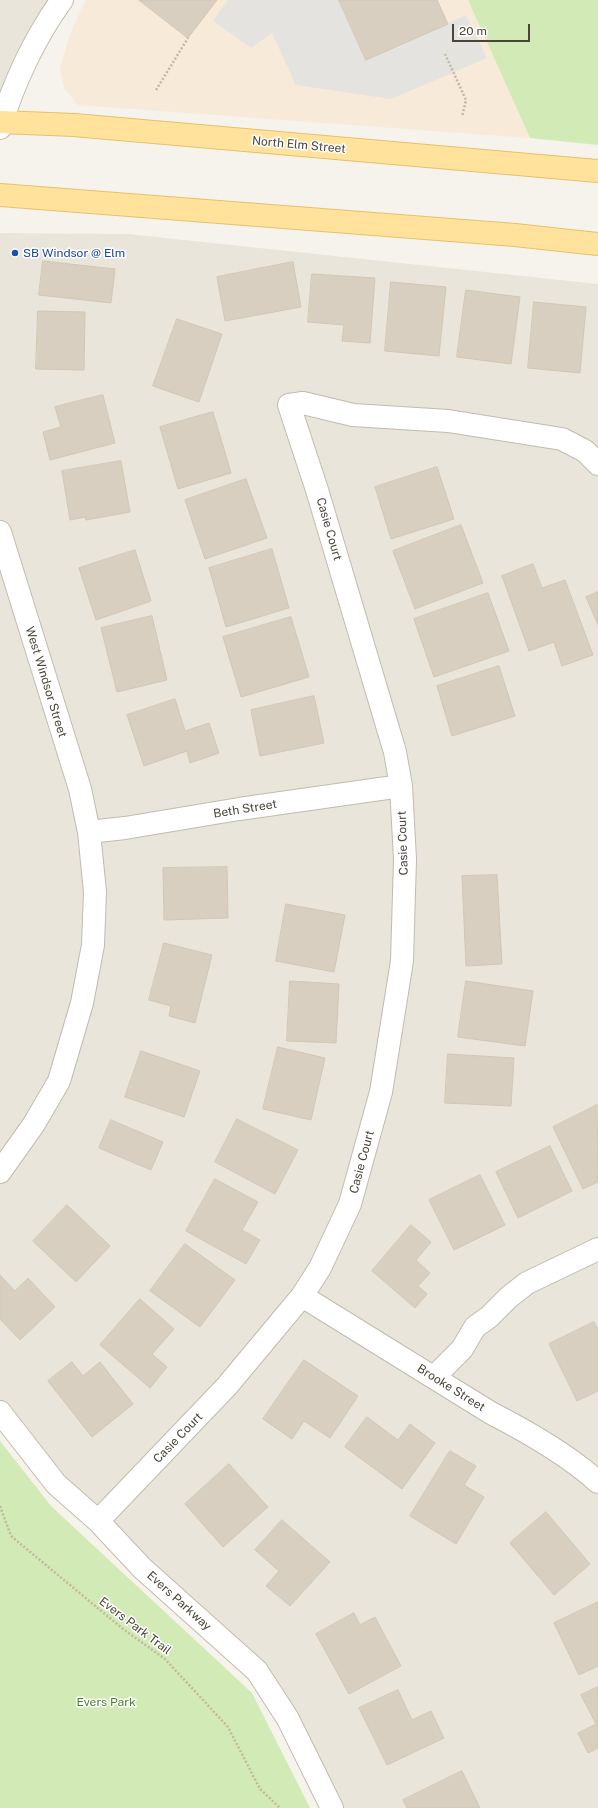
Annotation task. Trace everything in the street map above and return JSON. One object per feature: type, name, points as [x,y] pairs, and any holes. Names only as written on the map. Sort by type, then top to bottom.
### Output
[{"type":"main road","name":"North Elm Street","points":[[1,124],[74,125],[598,171]]},
{"type":"main road","points":[[0,195],[499,234],[598,244]]},
{"type":"street","points":[[1,124],[13,89],[51,14],[62,0]]},
{"type":"street","name":"Casie Court","points":[[98,1521],[227,1386],[302,1296],[320,1268],[350,1204],[381,1092],[402,961],[405,859],[401,786],[395,752],[317,490],[289,405],[303,403],[353,415],[448,421],[562,439],[585,451],[598,464]]},
{"type":"street","name":"West Windsor Street","points":[[0,532],[80,789],[89,832],[95,892],[93,945],[82,1003],[58,1081],[34,1124],[0,1172]]},
{"type":"street","name":"Beth Street","points":[[89,832],[125,828],[239,809],[401,786]]},
{"type":"street","points":[[434,1376],[462,1349],[475,1327],[489,1317],[509,1296],[527,1283],[598,1249]]},
{"type":"street","name":"Brooke Street","points":[[302,1296],[434,1376],[491,1413],[520,1428],[584,1470],[598,1482]]},
{"type":"street","name":"Evers Parkway","points":[[0,1412],[56,1484],[98,1521],[142,1568],[257,1671],[288,1719],[332,1808]]},
{"type":"path","points":[[156,90],[188,38]]},
{"type":"path","points":[[445,54],[466,100],[462,117]]},
{"type":"path","name":"Evers Park Trail","points":[[0,1506],[11,1536],[123,1629],[166,1659],[228,1727],[260,1789],[280,1808]]},
{"type":"shaded area","points":[[0,0],[69,0],[0,122]]},
{"type":"shaded area","points":[[86,0],[468,0],[530,138],[78,105],[64,88],[60,67],[72,29]]},
{"type":"shaded area","points":[[228,0],[339,0],[366,60],[466,15],[487,58],[391,99],[296,85],[272,33],[251,48],[213,21]]},
{"type":"shaded area","points":[[0,233],[128,234],[598,284],[598,1808],[332,1808],[288,1719],[0,1412]]},
{"type":"green space","points":[[468,0],[598,0],[598,145],[530,138]]},
{"type":"green space","name":"Evers Park","points":[[0,1441],[51,1506],[252,1693],[310,1808],[0,1808]]},
{"type":"building","points":[[139,0],[217,0],[188,38]]},
{"type":"building","points":[[339,0],[437,0],[448,24],[366,60]]},
{"type":"building","points":[[43,261],[115,269],[111,303],[39,295]]},
{"type":"building","points":[[293,262],[301,307],[225,321],[217,277]]},
{"type":"building","points":[[312,274],[375,278],[370,343],[342,341],[344,325],[308,322]]},
{"type":"building","points":[[391,282],[446,287],[439,356],[385,351]]},
{"type":"building","points":[[466,290],[520,297],[511,364],[457,357]]},
{"type":"building","points":[[534,302],[586,307],[580,373],[528,368]]},
{"type":"building","points":[[38,311],[85,312],[84,370],[36,369]]},
{"type":"building","points":[[177,319],[222,334],[199,402],[153,386]]},
{"type":"building","points":[[103,395],[115,443],[50,460],[43,432],[61,427],[55,407]]},
{"type":"building","points":[[213,412],[231,473],[178,489],[160,427]]},
{"type":"building","points":[[121,461],[130,512],[86,520],[85,517],[70,520],[62,471]]},
{"type":"building","points":[[437,467],[454,519],[391,539],[375,487]]},
{"type":"building","points":[[246,479],[267,538],[205,559],[185,500]]},
{"type":"building","points":[[461,525],[483,583],[415,609],[393,551]]},
{"type":"building","points":[[272,549],[289,608],[226,627],[209,568]]},
{"type":"building","points":[[135,550],[151,601],[96,620],[79,568]]},
{"type":"building","points":[[533,564],[542,588],[565,580],[593,655],[562,666],[554,642],[529,651],[502,576]]},
{"type":"building","points":[[598,592],[598,625],[586,597]]},
{"type":"building","points":[[488,593],[509,651],[434,677],[414,619]]},
{"type":"building","points":[[152,616],[167,680],[117,692],[101,628]]},
{"type":"building","points":[[291,617],[309,677],[241,697],[223,637]]},
{"type":"building","points":[[499,666],[515,716],[452,736],[437,686]]},
{"type":"building","points":[[314,696],[324,743],[260,756],[251,710]]},
{"type":"building","points":[[175,699],[185,731],[209,723],[219,753],[190,763],[187,751],[144,766],[127,715]]},
{"type":"building","points":[[227,867],[228,918],[164,920],[163,868]]},
{"type":"building","points":[[497,875],[502,964],[466,966],[462,876]]},
{"type":"building","points":[[286,904],[345,915],[334,972],[276,961]]},
{"type":"building","points":[[164,943],[212,955],[195,1023],[169,1016],[171,1006],[149,1000]]},
{"type":"building","points":[[290,981],[339,984],[336,1043],[287,1041]]},
{"type":"building","points":[[466,981],[533,991],[525,1046],[458,1037]]},
{"type":"building","points":[[278,1047],[325,1058],[311,1120],[263,1109]]},
{"type":"building","points":[[141,1051],[200,1071],[184,1117],[125,1097]]},
{"type":"building","points":[[448,1054],[514,1058],[511,1106],[445,1103]]},
{"type":"building","points":[[597,1105],[598,1182],[583,1189],[553,1127]]},
{"type":"building","points":[[237,1119],[298,1150],[275,1194],[215,1162]]},
{"type":"building","points":[[111,1120],[163,1142],[151,1170],[99,1148]]},
{"type":"building","points":[[550,1146],[572,1191],[518,1218],[496,1172]]},
{"type":"building","points":[[480,1175],[505,1225],[454,1250],[429,1200]]},
{"type":"building","points":[[215,1179],[258,1202],[242,1230],[260,1240],[246,1264],[186,1231]]},
{"type":"building","points":[[67,1205],[110,1246],[76,1282],[33,1241]]},
{"type":"building","points":[[411,1225],[431,1242],[416,1260],[430,1273],[418,1286],[427,1294],[415,1308],[372,1271]]},
{"type":"building","points":[[185,1244],[235,1280],[200,1327],[150,1291]]},
{"type":"building","points":[[0,1275],[15,1291],[28,1278],[55,1307],[20,1340],[0,1319]]},
{"type":"building","points":[[140,1299],[174,1329],[152,1354],[167,1367],[150,1388],[100,1345]]},
{"type":"building","points":[[594,1322],[598,1329],[598,1391],[577,1401],[549,1344]]},
{"type":"building","points":[[304,1360],[358,1396],[330,1438],[304,1421],[292,1439],[263,1419]]},
{"type":"building","points":[[72,1362],[83,1376],[100,1362],[133,1404],[92,1437],[48,1381]]},
{"type":"building","points":[[367,1417],[398,1440],[410,1424],[435,1443],[402,1489],[345,1447]]},
{"type":"building","points":[[450,1451],[476,1466],[464,1485],[484,1497],[456,1544],[410,1516]]},
{"type":"building","points":[[229,1464],[268,1507],[223,1547],[185,1504]]},
{"type":"building","points":[[546,1512],[590,1564],[554,1595],[510,1543]]},
{"type":"building","points":[[282,1520],[330,1562],[290,1606],[266,1586],[279,1571],[255,1550]]},
{"type":"building","points":[[598,1602],[598,1666],[579,1675],[554,1623]]},
{"type":"building","points":[[354,1613],[360,1625],[375,1617],[401,1666],[349,1694],[316,1634]]},
{"type":"building","points":[[598,1687],[598,1748],[588,1753],[578,1733],[596,1724],[581,1695]]},
{"type":"building","points":[[398,1690],[412,1720],[431,1711],[444,1738],[387,1765],[359,1708]]},
{"type":"building","points":[[462,1771],[480,1808],[407,1808],[403,1800]]},
{"type":"place","name":"SB Windsor @ Elm","points":[[15,253]]}]
